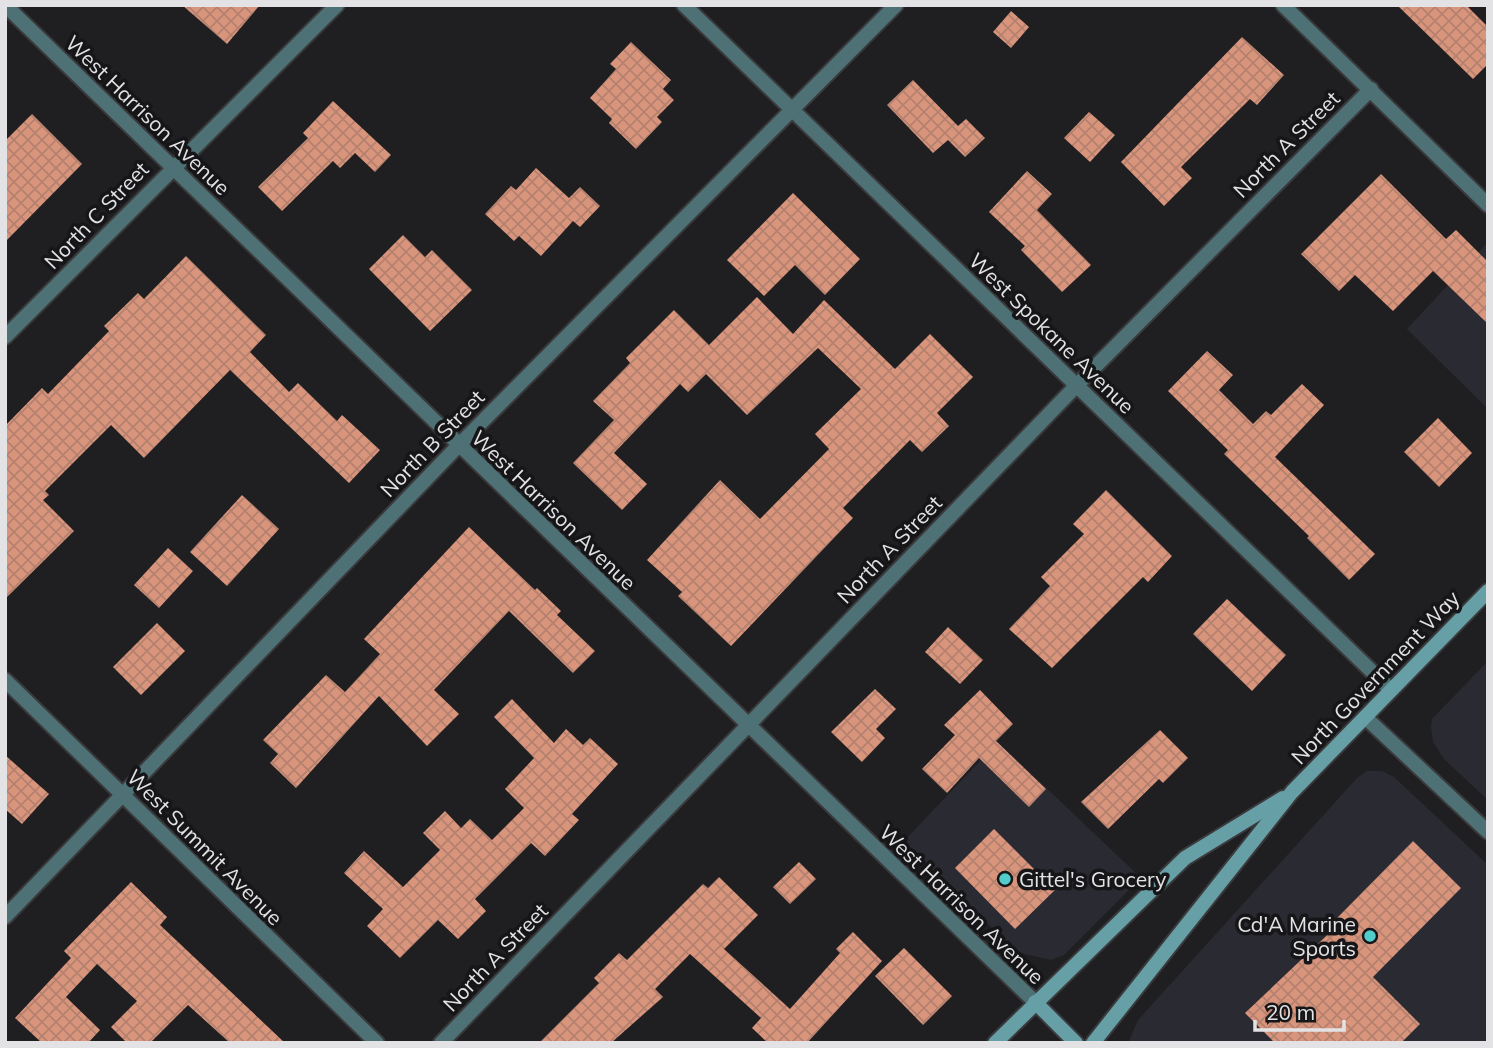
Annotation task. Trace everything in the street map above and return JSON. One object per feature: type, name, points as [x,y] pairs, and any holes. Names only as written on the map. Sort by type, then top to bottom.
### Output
[{"type":"main road","name":"North Government Way","points":[[1093,1043],[1292,792],[1488,591]]},
{"type":"main road","name":"North Government Way","points":[[995,1043],[1185,858],[1292,792]]},
{"type":"main road","name":"West Harrison Avenue","points":[[1035,1002],[1076,1043]]},
{"type":"street","name":"West Harrison Avenue","points":[[5,5],[1035,1002]]},
{"type":"street","name":"North C Street","points":[[5,337],[172,167],[337,5]]},
{"type":"street","name":"West Spokane Avenue","points":[[684,5],[1391,690]]},
{"type":"street","name":"North B Street","points":[[5,917],[458,446],[896,5]]},
{"type":"street","points":[[1283,5],[1488,205]]},
{"type":"street","name":"North A Street","points":[[441,1043],[1077,385],[1371,89]]},
{"type":"street","name":"West Summit Avenue","points":[[5,680],[377,1043]]},
{"type":"street","points":[[1365,717],[1488,832]]},
{"type":"shaded area","points":[[1488,242],[1488,409],[1407,329]]},
{"type":"shaded area","points":[[1488,661],[1488,800],[1444,759],[1433,742],[1431,727],[1432,719]]},
{"type":"shaded area","points":[[998,742],[1141,878],[1064,955],[1051,960],[1016,952],[904,841]]},
{"type":"shaded area","points":[[1367,771],[1382,771],[1394,777],[1488,865],[1488,1043],[1128,1043],[1138,1020],[1357,778]]},
{"type":"building","points":[[182,5],[260,5],[227,44]]},
{"type":"building","points":[[1397,5],[1466,5],[1488,27],[1488,64],[1473,79]]},
{"type":"building","points":[[1011,11],[1029,27],[1011,48],[993,32]]},
{"type":"building","points":[[1242,37],[1284,75],[1257,105],[1250,99],[1181,167],[1192,178],[1164,206],[1121,162]]},
{"type":"building","points":[[631,42],[671,80],[663,89],[674,100],[657,117],[662,122],[636,149],[609,123],[612,119],[590,98],[616,69],[610,64]]},
{"type":"building","points":[[913,80],[958,126],[966,119],[985,138],[965,157],[948,140],[933,153],[887,105]]},
{"type":"building","points":[[333,101],[391,155],[375,172],[355,153],[340,168],[333,161],[282,211],[258,187],[308,138],[303,133]]},
{"type":"building","points":[[1089,112],[1115,135],[1090,162],[1064,138]]},
{"type":"building","points":[[32,114],[82,164],[5,242],[5,141]]},
{"type":"building","points":[[536,168],[569,198],[580,187],[600,206],[580,227],[573,221],[541,256],[519,236],[514,241],[485,214],[511,186],[516,190]]},
{"type":"building","points":[[1027,171],[1052,194],[1037,210],[1091,265],[1062,292],[1021,250],[1025,246],[989,212]]},
{"type":"building","points":[[1381,174],[1446,239],[1456,230],[1488,262],[1488,324],[1433,271],[1393,311],[1355,275],[1339,291],[1301,254]]},
{"type":"building","points":[[793,193],[860,259],[825,295],[795,265],[764,296],[727,260]]},
{"type":"building","points":[[403,235],[425,257],[432,250],[472,290],[430,331],[369,269]]},
{"type":"building","points":[[186,256],[266,335],[250,352],[289,392],[298,383],[337,421],[342,415],[380,450],[349,483],[230,370],[144,458],[111,425],[45,491],[49,495],[43,500],[74,531],[5,599],[5,426],[42,388],[48,394],[109,331],[104,326],[138,293],[144,299]]},
{"type":"building","points":[[757,297],[793,334],[824,300],[895,369],[930,334],[973,377],[937,413],[949,426],[922,452],[910,440],[843,508],[853,518],[731,646],[678,596],[682,592],[647,560],[720,480],[760,519],[829,449],[815,434],[861,389],[818,348],[747,415],[706,374],[688,392],[680,384],[614,453],[647,484],[622,510],[573,463],[614,420],[593,401],[630,363],[626,358],[674,310],[709,345]]},
{"type":"building","points":[[1207,351],[1233,375],[1219,390],[1253,424],[1266,411],[1271,415],[1302,384],[1324,405],[1275,457],[1375,554],[1349,580],[1307,538],[1309,536],[1224,454],[1228,450],[1168,391]]},
{"type":"building","points":[[1438,418],[1472,453],[1439,487],[1404,452]]},
{"type":"building","points":[[1106,490],[1172,556],[1148,582],[1143,577],[1052,668],[1009,629],[1050,586],[1041,577],[1084,534],[1073,524]]},
{"type":"building","points":[[242,495],[279,529],[227,586],[190,552]]},
{"type":"building","points":[[469,527],[561,611],[557,615],[595,651],[573,673],[509,611],[434,690],[459,714],[427,746],[379,696],[296,788],[270,763],[278,754],[263,740],[326,675],[345,692],[380,654],[364,639]]},
{"type":"building","points":[[168,548],[193,571],[159,608],[134,585]]},
{"type":"building","points":[[1227,599],[1286,655],[1252,691],[1193,634]]},
{"type":"building","points":[[157,623],[185,651],[141,695],[113,667]]},
{"type":"building","points":[[948,627],[983,660],[960,684],[925,652]]},
{"type":"building","points":[[875,689],[896,709],[876,729],[885,738],[862,762],[831,732]]},
{"type":"building","points":[[980,690],[1013,724],[996,741],[1046,789],[1029,807],[979,758],[947,793],[922,769],[955,735],[944,725]]},
{"type":"building","points":[[512,699],[554,743],[566,729],[583,745],[590,738],[618,764],[572,814],[579,820],[545,856],[531,843],[475,899],[486,911],[458,939],[438,920],[400,958],[367,926],[383,909],[344,873],[364,851],[403,887],[440,850],[423,833],[445,811],[461,828],[470,819],[492,840],[524,808],[505,789],[534,758],[494,717]]},
{"type":"building","points":[[1160,730],[1188,758],[1163,783],[1159,779],[1108,829],[1081,802]]},
{"type":"building","points":[[5,755],[49,794],[22,824],[5,809]]},
{"type":"building","name":"Gittel's Grocery","points":[[994,829],[1055,890],[1015,929],[955,868]]},
{"type":"building","name":"Cd'A Marine Sports","points":[[1413,841],[1461,888],[1373,977],[1420,1024],[1401,1043],[1275,1043],[1245,1013],[1341,922],[1337,918]]},
{"type":"building","points":[[799,862],[816,879],[790,904],[773,887]]},
{"type":"building","points":[[719,877],[758,915],[724,949],[790,1009],[840,953],[836,949],[853,932],[882,961],[807,1043],[768,1043],[752,1028],[761,1018],[690,954],[655,989],[663,997],[611,1043],[539,1043],[599,983],[594,978],[619,953],[627,960],[703,884],[708,888]]},
{"type":"building","points":[[131,882],[167,917],[160,925],[285,1043],[230,1043],[188,1005],[150,1043],[127,1043],[111,1027],[137,1001],[97,964],[66,997],[100,1030],[88,1043],[42,1043],[15,1018],[71,958],[64,951]]},
{"type":"building","points":[[904,948],[952,996],[923,1025],[875,976]]},
{"type":"place","name":"Gittel's Grocery","points":[[1005,879]]},
{"type":"place","name":"Cd'A Marine Sports","points":[[1370,936]]}]
